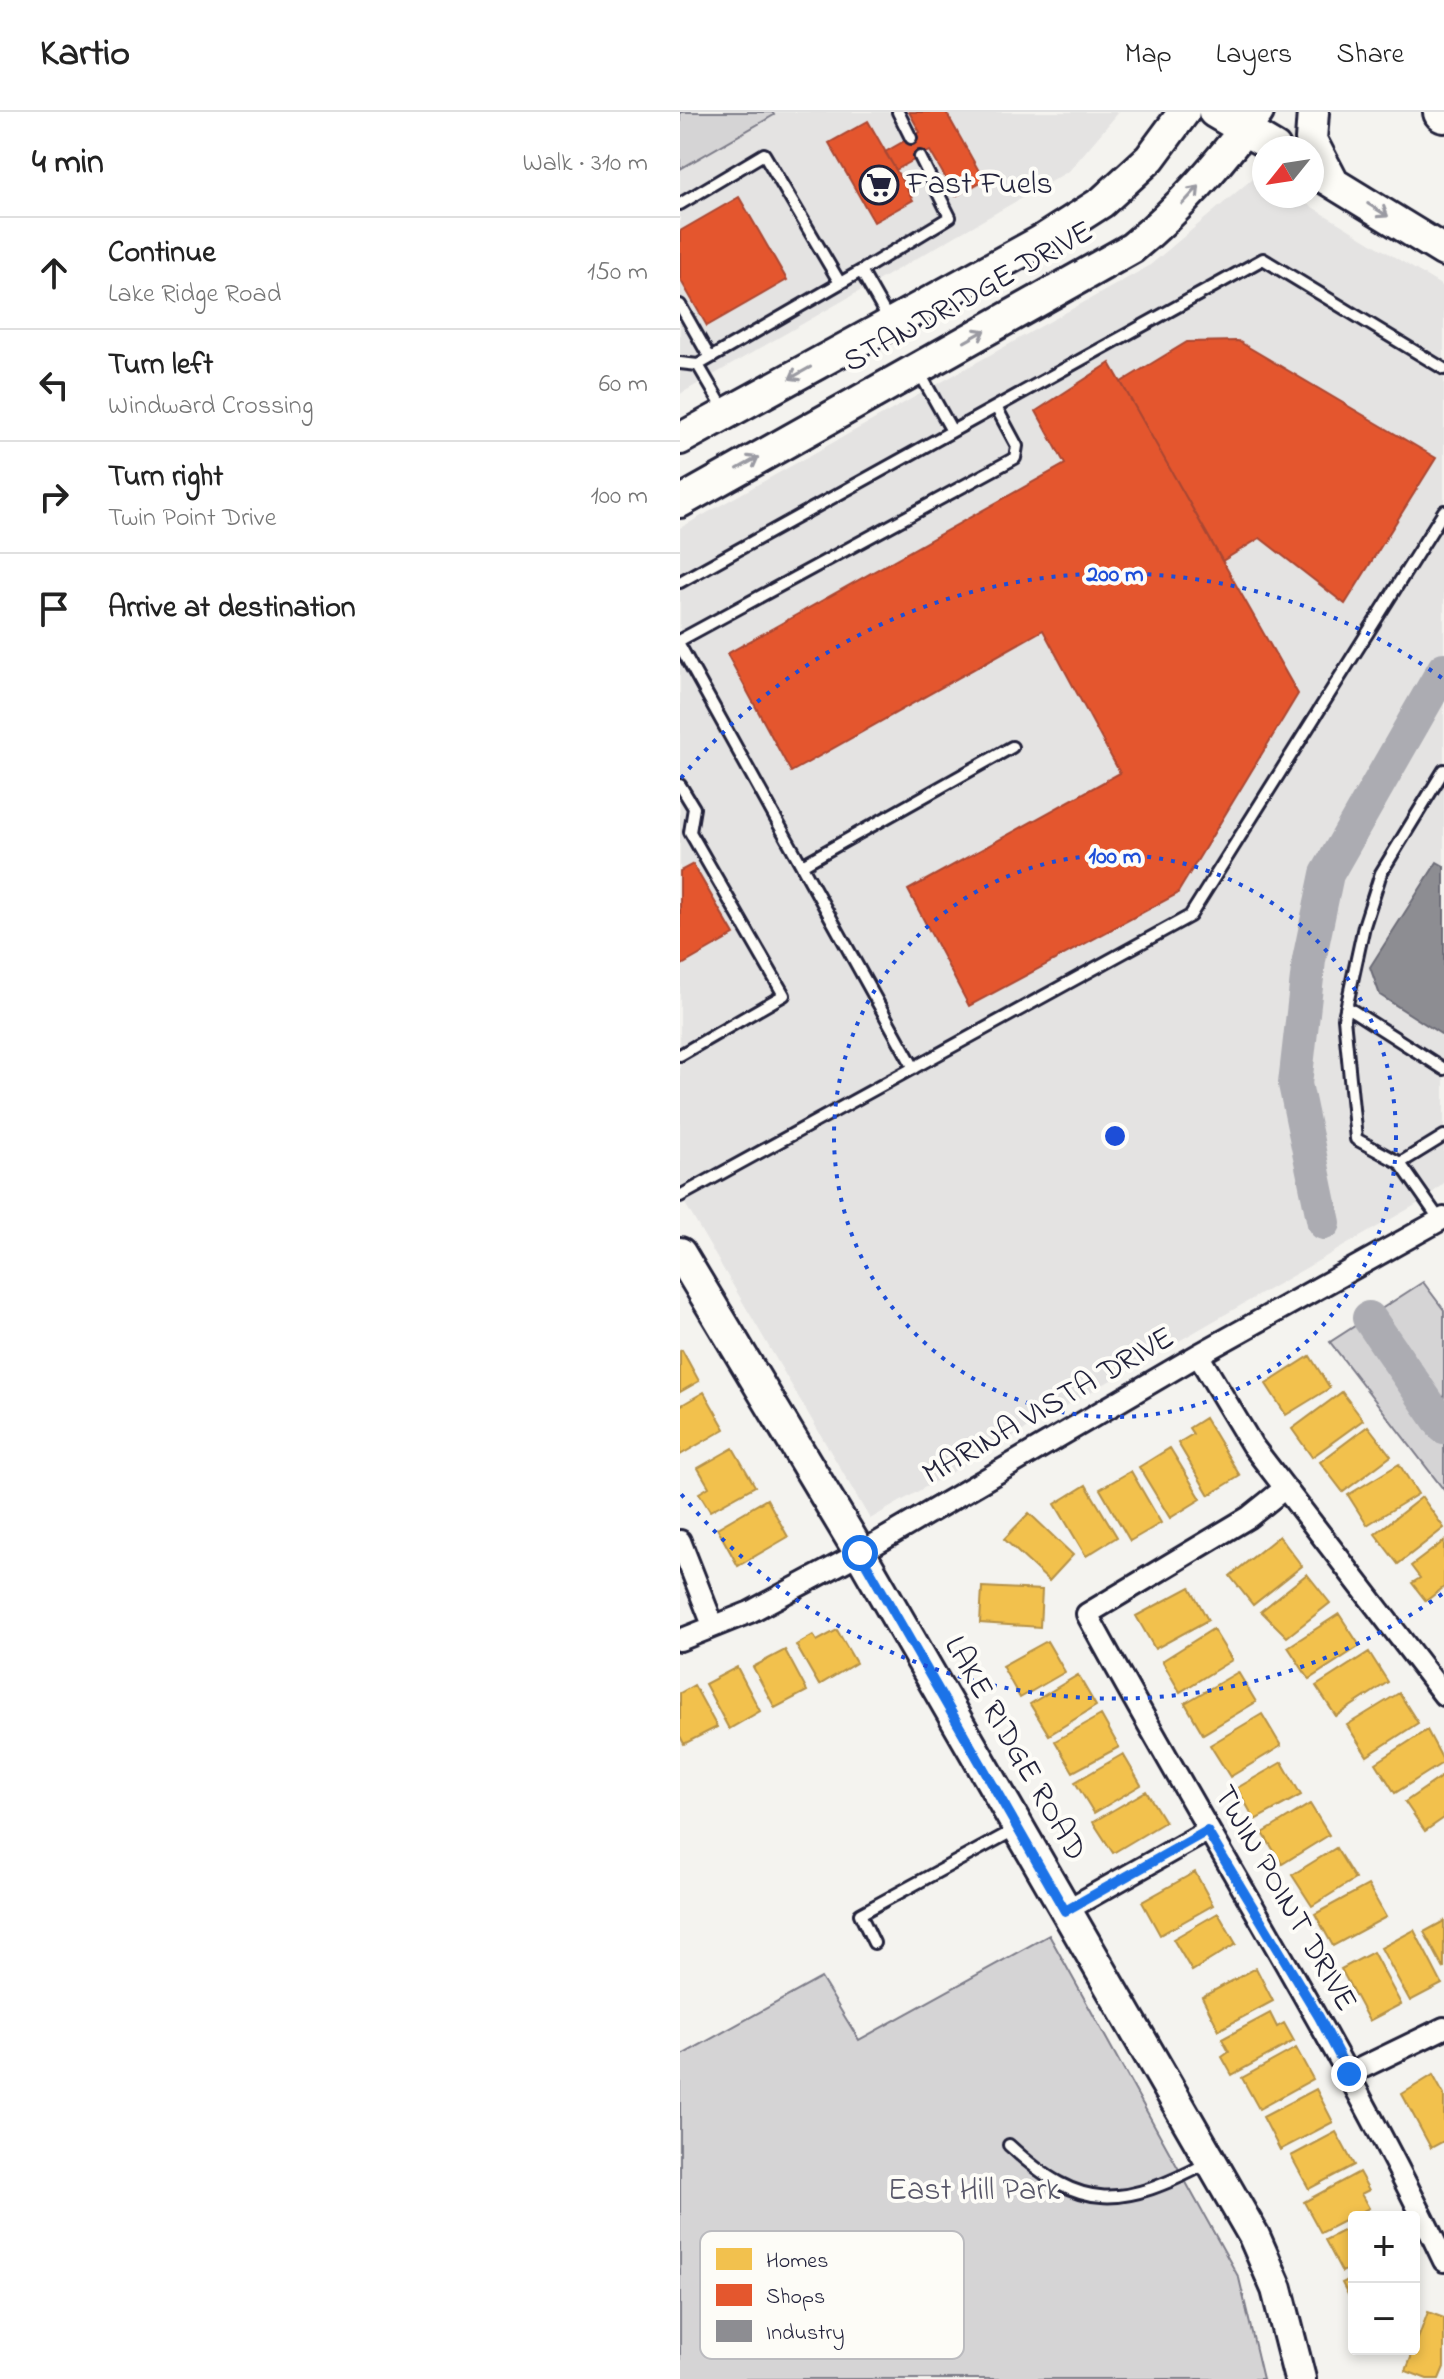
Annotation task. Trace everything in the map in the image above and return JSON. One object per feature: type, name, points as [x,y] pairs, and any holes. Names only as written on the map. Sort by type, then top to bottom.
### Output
[{"type":"street","points":[[1150,158],[1156,123],[1152,112]]},
{"type":"street","name":"STANDRIDGE DRIVE","points":[[680,439],[1078,218],[1102,202],[1150,158],[1184,112]]},
{"type":"street","points":[[1214,112],[1251,121],[1264,136]]},
{"type":"street","points":[[1311,136],[1313,112]]},
{"type":"street","name":"STANDRIDGE DRIVE","points":[[680,502],[1132,248],[1176,212],[1213,172],[1251,121]]},
{"type":"street","points":[[1324,177],[1444,251]]},
{"type":"street","points":[[891,323],[917,368]]},
{"type":"street","name":"MARINA VISTA DRIVE","points":[[680,1640],[750,1612],[860,1553],[1198,1355],[1443,1221]]},
{"type":"street","name":"LAKE RIDGE ROAD","points":[[680,1253],[860,1553],[1254,2236],[1277,2289],[1300,2379]]},
{"type":"street","points":[[1198,1355],[1252,1445],[1444,1695]]},
{"type":"street","name":"TWIN POINT DRIVE","points":[[1285,1488],[1249,1517],[1087,1614],[1207,1831],[1319,2017],[1444,2261]]},
{"type":"street","points":[[680,1541],[713,1625]]},
{"type":"street","points":[[1065,1911],[1207,1831]]},
{"type":"street","points":[[1349,2074],[1444,2028]]},
{"type":"lane","points":[[898,112],[911,138]]},
{"type":"lane","points":[[680,204],[764,154],[840,283]]},
{"type":"lane","points":[[680,363],[698,365],[950,217],[920,157]]},
{"type":"lane","points":[[680,582],[1263,259],[1444,369]]},
{"type":"lane","points":[[861,271],[891,323]]},
{"type":"lane","points":[[680,305],[710,358]]},
{"type":"lane","points":[[698,365],[726,414]]},
{"type":"lane","points":[[917,368],[952,431]]},
{"type":"lane","points":[[914,1068],[680,643],[1015,458],[1017,446],[996,407]]},
{"type":"lane","points":[[680,1196],[1190,916],[1444,511]]},
{"type":"lane","points":[[802,865],[1012,747]]},
{"type":"lane","points":[[1443,1221],[1400,1163],[1356,1139],[1344,1018],[1364,926],[1381,873],[1444,770]]},
{"type":"lane","points":[[680,785],[694,808],[685,835],[784,995],[680,1055]]},
{"type":"lane","points":[[1347,1007],[1444,1069]]},
{"type":"lane","points":[[1400,1163],[1444,1136]]},
{"type":"lane","points":[[874,1943],[860,1914],[1018,1828]]},
{"type":"lane","points":[[1009,2145],[1060,2187],[1087,2195],[1120,2196],[1150,2190],[1210,2163]]},
{"type":"shaded area","points":[[680,112],[1119,112],[1069,171],[680,394]]},
{"type":"shaded area","points":[[1252,179],[1252,208],[1314,208],[1444,287],[1444,1183],[1424,1200],[870,1519],[680,1195],[680,528],[1149,266]]},
{"type":"green space","points":[[680,112],[772,112],[774,115],[680,169]]},
{"type":"green space","points":[[1423,1282],[1444,1310],[1444,1490],[1330,1342]]},
{"type":"green space","name":"East Hill Park","points":[[1049,1935],[1239,2278],[1263,2379],[680,2379],[680,2056],[821,1978],[859,2040]]},
{"type":"building: Homes","points":[[680,1351],[699,1381],[680,1392]]},
{"type":"building: Homes","points":[[1310,1356],[1330,1388],[1286,1415],[1266,1384]]},
{"type":"building: Homes","points":[[704,1392],[725,1429],[680,1455],[680,1406]]},
{"type":"building: Homes","points":[[1342,1392],[1363,1420],[1312,1457],[1292,1429]]},
{"type":"building: Homes","points":[[1205,1418],[1240,1476],[1209,1495],[1178,1443],[1193,1434],[1189,1428]]},
{"type":"building: Homes","points":[[1368,1426],[1391,1456],[1343,1492],[1320,1462]]},
{"type":"building: Homes","points":[[733,1448],[755,1486],[710,1511],[699,1493],[709,1487],[698,1468]]},
{"type":"building: Homes","points":[[1170,1448],[1201,1499],[1170,1518],[1139,1467]]},
{"type":"building: Homes","points":[[1399,1464],[1418,1494],[1367,1525],[1348,1495]]},
{"type":"building: Homes","points":[[1131,1471],[1161,1523],[1130,1541],[1100,1489]]},
{"type":"building: Homes","points":[[1086,1485],[1117,1537],[1086,1556],[1055,1504]]},
{"type":"building: Homes","points":[[1422,1497],[1444,1528],[1398,1564],[1375,1534]]},
{"type":"building: Homes","points":[[767,1499],[788,1537],[738,1566],[717,1528]]},
{"type":"building: Homes","points":[[1029,1513],[1073,1555],[1049,1581],[1004,1539]]},
{"type":"building: Homes","points":[[1279,1536],[1302,1566],[1253,1605],[1230,1576]]},
{"type":"building: Homes","points":[[1444,1541],[1444,1587],[1426,1601],[1412,1583],[1420,1578],[1411,1566]]},
{"type":"building: Homes","points":[[1307,1574],[1330,1603],[1287,1637],[1261,1611]]},
{"type":"building: Homes","points":[[982,1587],[1042,1590],[1040,1627],[980,1623]]},
{"type":"building: Homes","points":[[1190,1587],[1208,1620],[1155,1649],[1136,1616]]},
{"type":"building: Homes","points":[[1339,1614],[1360,1646],[1309,1679],[1288,1647]]},
{"type":"building: Homes","points":[[1213,1629],[1232,1660],[1180,1692],[1162,1661]]},
{"type":"building: Homes","points":[[837,1630],[856,1663],[819,1685],[796,1645],[813,1635],[817,1641]]},
{"type":"building: Homes","points":[[1047,1641],[1065,1672],[1020,1698],[1002,1666]]},
{"type":"building: Homes","points":[[785,1650],[807,1691],[775,1708],[753,1667]]},
{"type":"building: Homes","points":[[1369,1652],[1388,1682],[1336,1716],[1316,1686]]},
{"type":"building: Homes","points":[[737,1667],[760,1711],[729,1729],[705,1684]]},
{"type":"building: Homes","points":[[1238,1672],[1256,1702],[1203,1734],[1185,1703]]},
{"type":"building: Homes","points":[[1078,1675],[1096,1706],[1049,1735],[1030,1704]]},
{"type":"building: Homes","points":[[694,1685],[717,1727],[684,1744],[680,1736],[680,1693]]},
{"type":"building: Homes","points":[[1399,1693],[1418,1723],[1367,1756],[1347,1725]]},
{"type":"building: Homes","points":[[1262,1714],[1281,1746],[1230,1777],[1210,1745]]},
{"type":"building: Homes","points":[[1101,1715],[1119,1747],[1073,1772],[1055,1741]]},
{"type":"building: Homes","points":[[1427,1730],[1444,1762],[1395,1793],[1376,1763]]},
{"type":"building: Homes","points":[[1123,1754],[1141,1785],[1094,1813],[1075,1782]]},
{"type":"building: Homes","points":[[1282,1762],[1301,1795],[1255,1820],[1237,1788]]},
{"type":"building: Homes","points":[[1444,1775],[1444,1818],[1425,1831],[1405,1802]]},
{"type":"building: Homes","points":[[1146,1791],[1165,1822],[1113,1853],[1093,1822]]},
{"type":"building: Homes","points":[[1310,1804],[1329,1835],[1282,1864],[1263,1833]]},
{"type":"building: Homes","points":[[1336,1848],[1355,1879],[1312,1906],[1292,1875]]},
{"type":"building: Homes","points":[[1195,1872],[1213,1905],[1160,1935],[1142,1902]]},
{"type":"building: Homes","points":[[1368,1885],[1386,1917],[1333,1946],[1315,1914]]},
{"type":"building: Homes","points":[[1218,1913],[1236,1944],[1192,1971],[1173,1939]]},
{"type":"building: Homes","points":[[1444,1921],[1444,1969],[1424,1932]]},
{"type":"building: Homes","points":[[1414,1930],[1442,1984],[1410,2001],[1381,1948]]},
{"type":"building: Homes","points":[[1373,1952],[1401,2004],[1369,2021],[1341,1969]]},
{"type":"building: Homes","points":[[1256,1968],[1273,2001],[1219,2030],[1202,1997]]},
{"type":"building: Homes","points":[[1270,2013],[1277,2027],[1284,2023],[1294,2041],[1232,2075],[1222,2057],[1229,2052],[1222,2039]]},
{"type":"building: Homes","points":[[1296,2048],[1313,2079],[1259,2109],[1242,2078]]},
{"type":"building: Homes","points":[[1433,2075],[1444,2095],[1444,2141],[1431,2148],[1402,2094]]},
{"type":"building: Homes","points":[[1316,2089],[1333,2122],[1280,2150],[1263,2117]]},
{"type":"building: Homes","points":[[1336,2132],[1354,2165],[1309,2189],[1291,2156]]},
{"type":"building: Homes","points":[[1359,2172],[1369,2190],[1361,2194],[1369,2208],[1348,2211],[1348,2219],[1321,2233],[1304,2202]]},
{"type":"building: Homes","points":[[1348,2228],[1348,2269],[1342,2272],[1325,2240]]},
{"type":"building: Homes","points":[[1348,2280],[1348,2294],[1342,2283]]},
{"type":"building: Homes","points":[[1428,2312],[1444,2318],[1444,2367],[1439,2379],[1427,2379],[1406,2371],[1412,2355],[1420,2355],[1420,2333]]},
{"type":"building: Shops","name":"Fast Fuels","points":[[909,112],[946,112],[984,180],[956,196],[930,151],[896,170],[885,152],[920,132]]},
{"type":"building: Shops","name":"Fast Fuels","points":[[868,121],[913,200],[874,222],[829,143]]},
{"type":"building: Shops","points":[[739,197],[787,280],[707,326],[680,279],[680,231]]},
{"type":"building: Shops","points":[[1238,341],[1436,458],[1345,604],[1260,538],[1222,561],[1121,382],[1187,342]]},
{"type":"building: Shops","points":[[1110,363],[1298,694],[1177,894],[969,1006],[908,890],[1120,773],[1043,630],[791,772],[727,654],[1065,464],[1036,411]]},
{"type":"building: Shops","points":[[693,864],[734,935],[680,966],[680,871]]},
{"type":"building: Industry","points":[[1437,862],[1444,866],[1444,1036],[1380,995],[1370,967]]},
{"type":"waterway","points":[[1324,1223],[1295,1084],[1309,960],[1327,874],[1444,669]]},
{"type":"waterway","points":[[1369,1318],[1444,1427]]},
{"type":"place","name":"Fast Fuels","points":[[879,185]]},
{"type":"route","points":[[860,1553],[1065,1911],[1135,1875],[1207,1831],[1319,2017],[1349,2074]]}]
